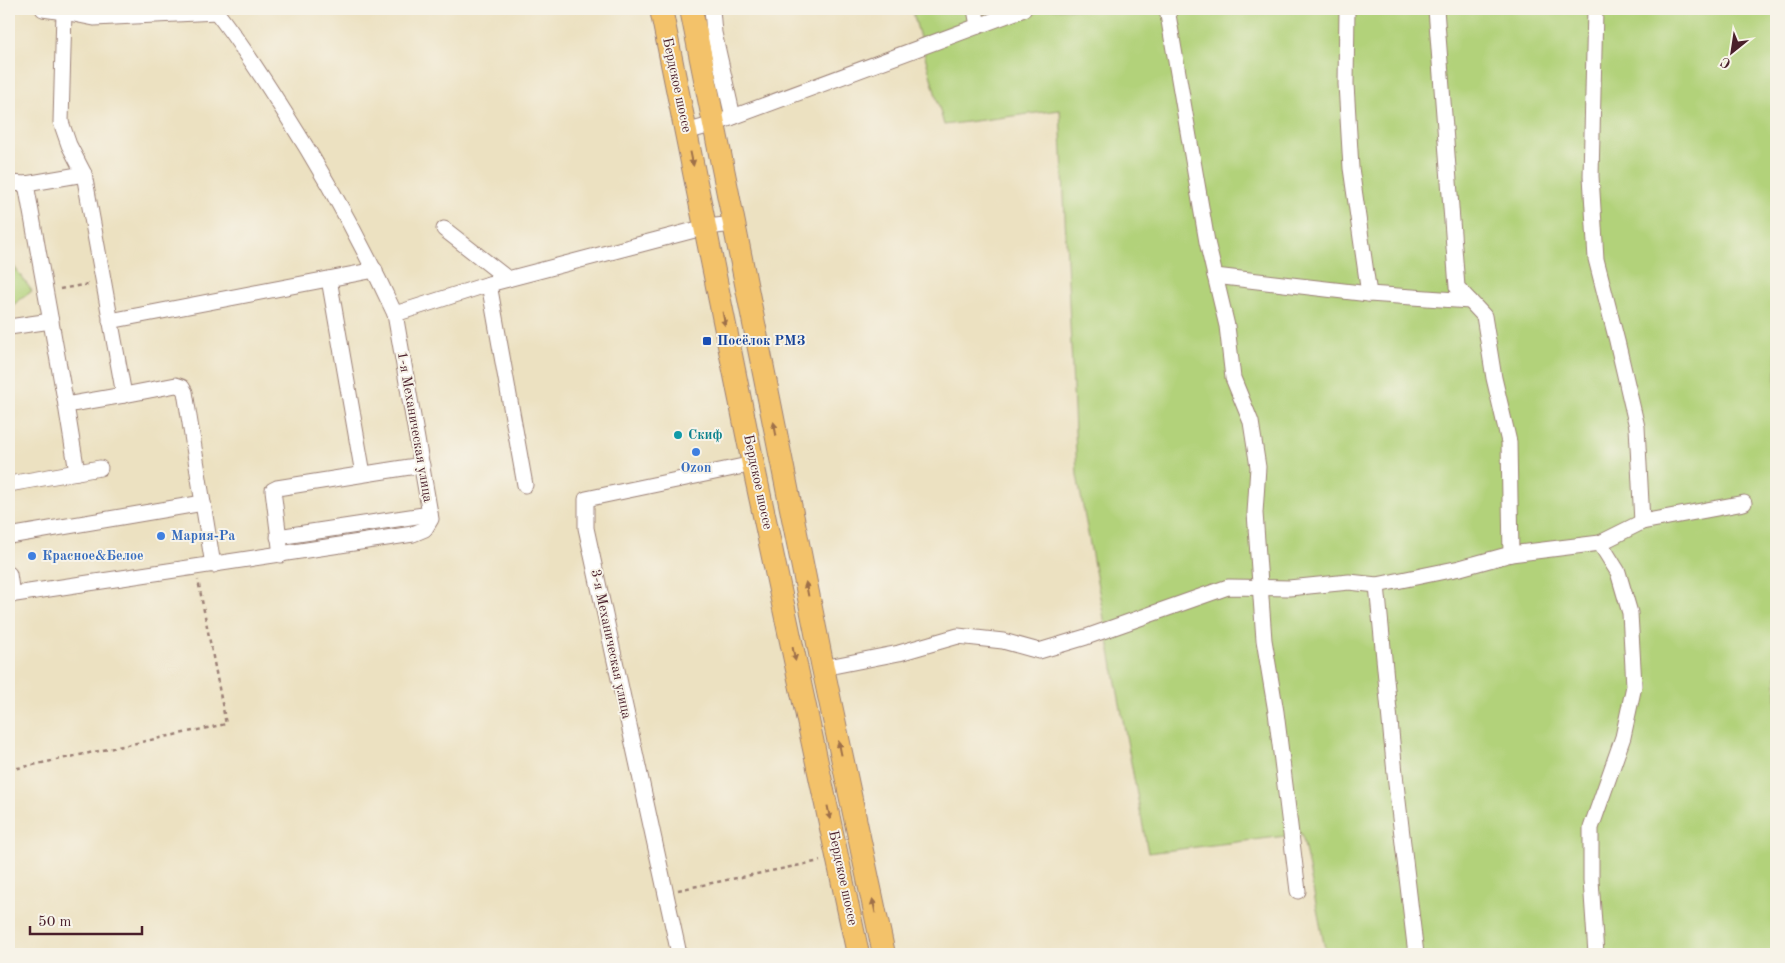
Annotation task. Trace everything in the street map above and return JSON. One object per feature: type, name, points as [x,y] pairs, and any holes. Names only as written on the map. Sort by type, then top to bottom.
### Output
[{"type":"highway","name":"Бердское шоссе","points":[[661,9],[753,464],[858,954]]},
{"type":"highway","name":"Бердское шоссе","points":[[691,9],[724,120],[734,224],[823,668],[884,954]]},
{"type":"street","points":[[43,9],[94,18],[216,10]]},
{"type":"street","points":[[712,9],[721,30],[724,120]]},
{"type":"street","points":[[975,9],[978,26]]},
{"type":"street","points":[[686,132],[724,120],[1024,9]]},
{"type":"street","points":[[1167,9],[1207,242],[1227,326],[1233,378],[1250,422],[1258,467],[1255,513],[1264,640],[1276,712],[1298,891]]},
{"type":"street","points":[[1347,9],[1346,84],[1351,168],[1369,294]]},
{"type":"street","points":[[1436,9],[1457,288],[1484,316],[1494,378],[1509,442],[1512,554]]},
{"type":"street","points":[[1595,9],[1592,176],[1596,259],[1637,427],[1642,522]]},
{"type":"street","name":"1-я Механическая улица","points":[[10,595],[413,534],[425,530],[431,519],[395,314],[375,270],[310,152],[266,82],[216,10]]},
{"type":"street","points":[[64,12],[62,122],[69,145],[84,174],[124,394]]},
{"type":"street","points":[[9,182],[26,184],[84,174]]},
{"type":"street","points":[[26,184],[77,472]]},
{"type":"street","points":[[395,314],[488,284],[706,227],[734,224]]},
{"type":"street","points":[[444,229],[508,279]]},
{"type":"street","points":[[110,321],[375,270]]},
{"type":"street","points":[[1215,276],[1369,294],[1470,301]]},
{"type":"street","points":[[329,279],[363,474]]},
{"type":"street","points":[[488,284],[526,485]]},
{"type":"street","points":[[9,327],[51,321]]},
{"type":"street","points":[[66,405],[176,385],[182,387],[185,392],[213,565]]},
{"type":"street","name":"3-я Механическая улица","points":[[679,954],[586,528],[586,499],[753,464]]},
{"type":"street","points":[[280,554],[273,490],[422,465]]},
{"type":"street","points":[[9,484],[100,468]]},
{"type":"street","points":[[9,536],[203,503]]},
{"type":"street","points":[[823,668],[899,653],[958,636],[1003,641],[1039,650],[1086,637],[1228,587],[1289,588],[1349,582],[1377,585],[1460,568],[1512,554],[1600,543],[1642,522],[1744,503]]},
{"type":"street","points":[[278,537],[430,514]]},
{"type":"street","points":[[1596,954],[1591,880],[1591,828],[1622,737],[1634,686],[1630,613],[1618,572],[1600,543]]},
{"type":"street","points":[[9,574],[10,595]]},
{"type":"street","points":[[1377,585],[1416,954]]},
{"type":"path","points":[[45,291],[103,282]]},
{"type":"path","points":[[9,770],[226,724],[196,567]]},
{"type":"path","points":[[666,893],[838,857]]},
{"type":"green space","points":[[912,9],[1776,9],[1776,954],[1326,954],[1302,834],[1148,853],[1077,475],[1060,110],[944,125]]},
{"type":"green space","points":[[10,261],[32,291],[13,305],[9,299]]},
{"type":"place","name":"Посёлок РМЗ","points":[[707,341]]},
{"type":"place","name":"Скиф","points":[[678,435]]},
{"type":"place","name":"Ozon","points":[[696,452]]},
{"type":"place","name":"Мария-Ра","points":[[161,536]]},
{"type":"place","name":"Красное&Белое","points":[[32,556]]}]
